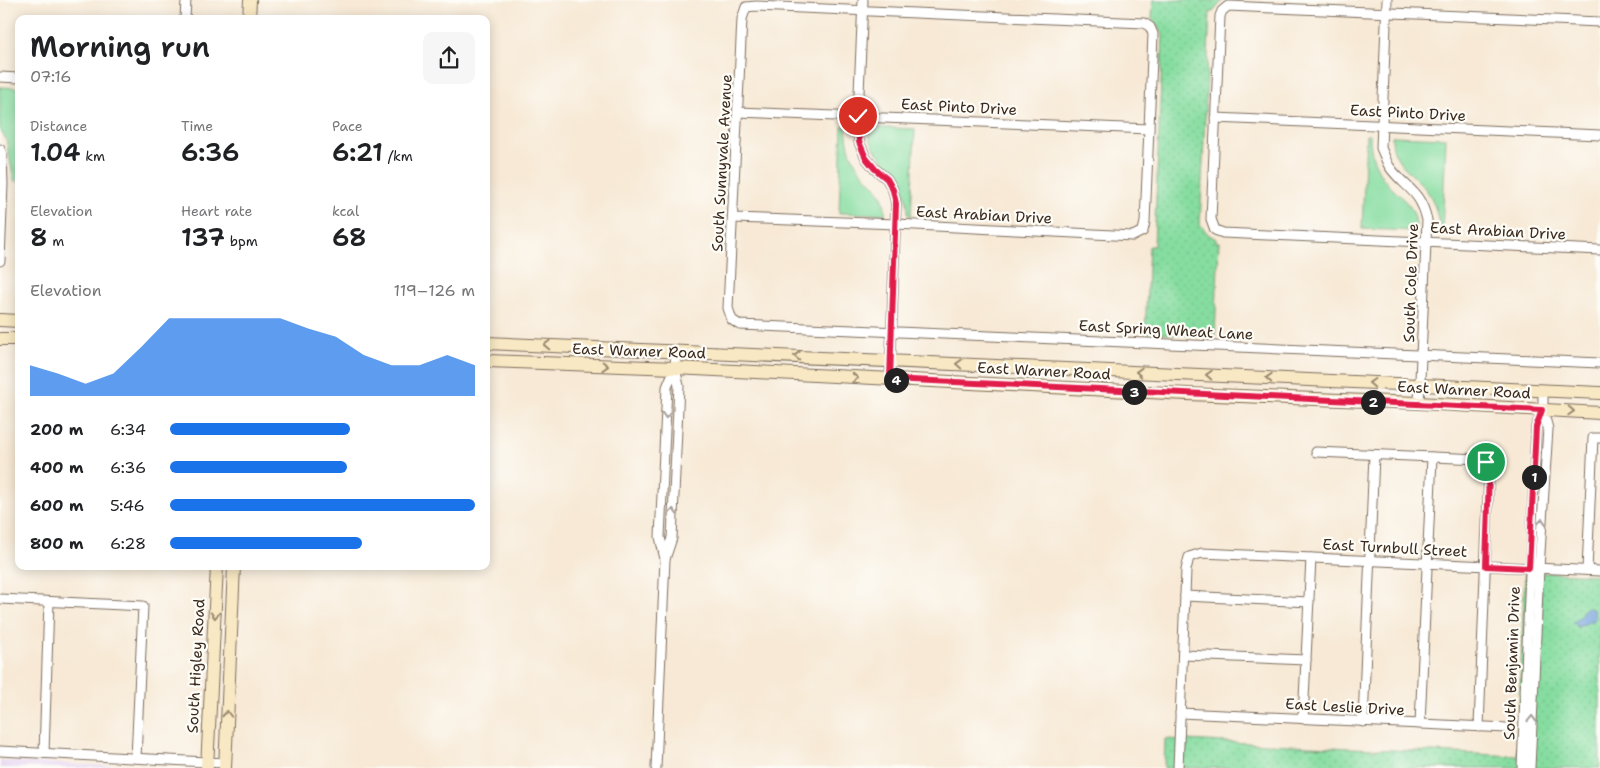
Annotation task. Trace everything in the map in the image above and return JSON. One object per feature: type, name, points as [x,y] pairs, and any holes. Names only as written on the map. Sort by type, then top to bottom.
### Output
[{"type":"main road","points":[[249,15],[250,0]]},
{"type":"main road","points":[[0,320],[15,321]]},
{"type":"main road","points":[[0,339],[15,339]]},
{"type":"main road","name":"East Warner Road","points":[[490,343],[676,350],[1600,394]]},
{"type":"main road","name":"East Warner Road","points":[[490,361],[675,368],[1600,413]]},
{"type":"main road","points":[[1187,394],[1188,374]]},
{"type":"main road","name":"South Higley Road","points":[[207,765],[217,570]]},
{"type":"main road","points":[[225,765],[234,570]]},
{"type":"street","points":[[185,15],[186,0]]},
{"type":"street","points":[[863,0],[858,116],[859,142],[866,158],[887,179],[893,190],[896,204],[890,379]]},
{"type":"street","name":"South Cole Drive","points":[[1387,0],[1381,148],[1388,165],[1418,196],[1424,206],[1427,220],[1419,403]]},
{"type":"street","points":[[1215,118],[1220,16],[1224,8],[1232,5],[1600,22]]},
{"type":"street","name":"South Sunnyvale Avenue","points":[[732,320],[728,308],[734,218],[742,18],[746,7],[863,10]]},
{"type":"street","points":[[863,10],[1144,23],[1150,26],[1153,34],[1149,130]]},
{"type":"street","points":[[0,77],[15,78]]},
{"type":"street","name":"East Pinto Drive","points":[[738,112],[1149,130]]},
{"type":"street","name":"East Pinto Drive","points":[[1215,118],[1600,135]]},
{"type":"street","name":"East Arabian Drive","points":[[1215,118],[1211,219],[1215,230],[1223,233],[1600,250]]},
{"type":"street","name":"East Arabian Drive","points":[[734,218],[1133,236],[1143,231],[1145,222],[1149,130]]},
{"type":"street","points":[[0,150],[2,154],[0,261]]},
{"type":"street","name":"East Spring Wheat Lane","points":[[732,320],[740,325],[1600,363]]},
{"type":"street","points":[[656,768],[665,559],[660,537],[666,396],[667,387],[675,368],[676,350]]},
{"type":"street","name":"South Benjamin Drive","points":[[1530,768],[1536,427],[1542,410],[1543,390]]},
{"type":"street","points":[[1586,570],[1596,438]]},
{"type":"street","points":[[1316,452],[1480,459],[1486,462],[1489,473],[1479,727]]},
{"type":"street","points":[[1363,722],[1374,455]]},
{"type":"street","points":[[1420,724],[1432,458]]},
{"type":"street","name":"East Turnbull Street","points":[[1185,596],[1186,570],[1189,557],[1202,553],[1600,571]]},
{"type":"street","points":[[1303,719],[1311,558]]},
{"type":"street","name":"South Benjamin Drive","points":[[1522,768],[1534,568]]},
{"type":"street","points":[[1178,768],[1185,596],[1309,602]]},
{"type":"street","points":[[0,599],[143,606],[136,758]]},
{"type":"street","points":[[44,754],[49,602]]},
{"type":"street","points":[[1183,655],[1306,660]]},
{"type":"street","name":"East Leslie Drive","points":[[1180,713],[1508,728]]},
{"type":"street","points":[[0,751],[225,765]]},
{"type":"shaded area","points":[[0,761],[166,768],[0,768]]},
{"type":"green space","points":[[1153,0],[1223,0],[1213,12],[1210,12],[1200,224],[1208,234],[1216,239],[1216,242],[1219,242],[1215,336],[1145,333],[1149,246],[1154,246],[1163,34],[1152,19]]},
{"type":"green space","points":[[0,87],[15,88],[15,181],[6,139],[0,130]]},
{"type":"green space","points":[[842,126],[846,126],[849,146],[856,164],[883,198],[885,214],[839,213]]},
{"type":"green space","points":[[869,127],[915,129],[911,216],[908,215],[906,199],[901,184],[874,148],[871,142]]},
{"type":"green space","points":[[1366,135],[1370,135],[1372,154],[1379,172],[1411,209],[1416,222],[1416,231],[1362,229]]},
{"type":"green space","points":[[1392,136],[1446,138],[1442,233],[1439,232],[1436,210],[1430,195],[1399,160],[1395,153]]},
{"type":"green space","points":[[1525,572],[1600,575],[1600,768],[1164,768],[1165,739],[1517,756]]},
{"type":"water","points":[[1587,607],[1594,610],[1595,619],[1578,627],[1573,622],[1580,617],[1583,610]]},
{"type":"route","points":[[858,116],[859,142],[866,158],[887,179],[893,190],[896,204],[890,379],[1542,410],[1536,427],[1529,568],[1486,566],[1489,473],[1486,462]]}]
